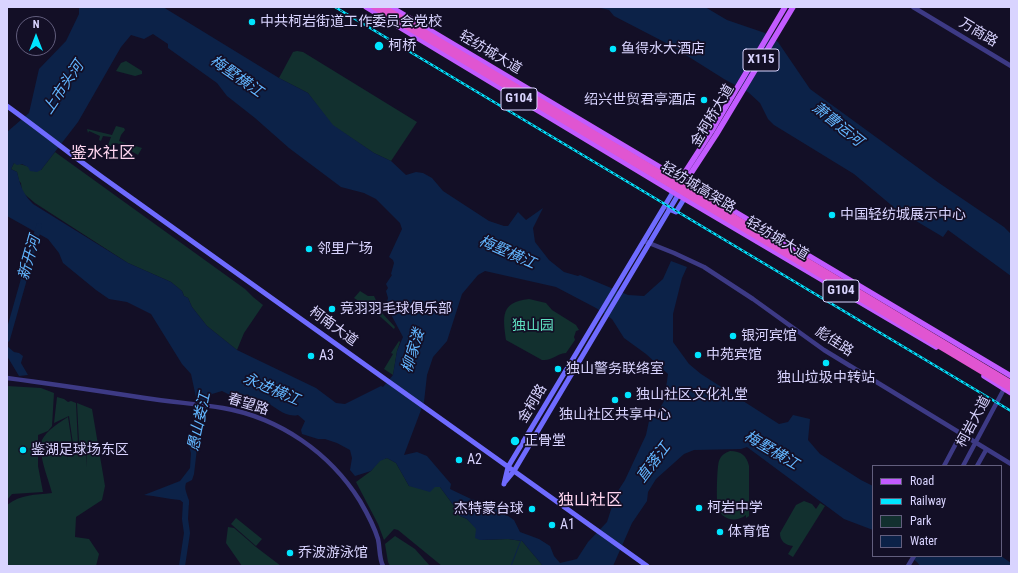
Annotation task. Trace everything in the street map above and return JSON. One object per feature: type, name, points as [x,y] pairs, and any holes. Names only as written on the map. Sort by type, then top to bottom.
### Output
[{"type":"highway","name":"轻纺城高架路","points":[[374,7],[1011,389]]},
{"type":"highway","name":"轻纺城高架路","points":[[383,7],[1011,382]]},
{"type":"main road","name":"轻纺城大道","points":[[366,7],[684,199],[956,358],[1011,393]]},
{"type":"main road","name":"轻纺城大道","points":[[391,7],[1011,376]]},
{"type":"main road","name":"金柯桥大道","points":[[783,16],[785,7]]},
{"type":"main road","name":"金柯桥大道","points":[[675,193],[686,183],[783,16],[793,7]]},
{"type":"main road","name":"金柯桥大道","points":[[675,193],[680,179],[733,101]]},
{"type":"main road","name":"柯南大道","points":[[7,106],[71,155],[647,566]]},
{"type":"main road","name":"金柯路","points":[[623,282],[650,243],[669,209],[675,193]]},
{"type":"main road","name":"金柯路","points":[[598,324],[508,467],[504,484],[514,470],[623,282],[644,241],[675,193]]},
{"type":"main road","points":[[669,209],[676,212],[684,199]]},
{"type":"street","name":"万商路","points":[[913,7],[1011,66]]},
{"type":"street","name":"彪佳路","points":[[644,241],[704,267],[753,299],[824,350],[1011,464]]},
{"type":"street","name":"春望路","points":[[7,378],[212,407],[243,413],[261,419],[280,428],[315,449],[331,464],[353,491],[371,521],[378,539],[383,566]]},
{"type":"street","name":"柯岩大道","points":[[964,465],[1004,389]]},
{"type":"street","points":[[945,465],[962,434]]},
{"type":"street","points":[[978,465],[986,450]]},
{"type":"green space","points":[[293,52],[303,52],[417,122],[391,161],[374,153],[332,125],[308,93],[279,78]]},
{"type":"green space","points":[[126,61],[142,71],[142,74],[135,76],[116,71],[121,63]]},
{"type":"green space","points":[[116,126],[124,128],[125,130],[119,141],[142,148],[138,155],[126,148],[125,151],[123,151],[121,145],[118,143],[113,144],[110,147],[108,145],[111,137],[103,136],[101,141],[99,140],[100,136],[89,131],[88,133],[87,129],[112,135]]},
{"type":"green space","points":[[55,152],[245,289],[263,305],[244,333],[237,350],[207,326],[192,307],[188,298],[184,296],[182,291],[171,282],[128,263],[35,203],[22,192],[21,183],[17,172],[11,169],[14,163],[41,170]]},
{"type":"green space","points":[[360,291],[368,296],[374,296],[382,313],[395,327],[394,329],[373,310],[354,298]]},
{"type":"green space","name":"独山园","points":[[529,299],[546,303],[552,310],[576,325],[579,330],[576,331],[574,337],[575,340],[566,353],[542,360],[506,340],[504,318],[508,307],[513,303]]},
{"type":"green space","points":[[399,341],[393,375],[384,369],[393,354],[391,353]]},
{"type":"green space","name":"鉴湖足球场东区","points":[[7,386],[41,388],[54,393],[52,426],[48,431],[38,435],[38,466],[43,492],[12,494],[7,500]]},
{"type":"green space","points":[[57,397],[68,402],[71,401],[76,403],[78,444],[85,444],[87,467],[86,443],[79,443],[77,403],[92,409],[105,486],[102,500],[76,517],[75,537],[89,539],[99,554],[96,566],[7,566],[7,505],[12,501],[23,497],[52,493],[42,459],[42,440],[50,430],[68,417],[72,444],[67,444],[68,460],[68,445],[73,444],[69,416],[54,423]]},
{"type":"green space","points":[[730,451],[743,455],[747,459],[749,466],[749,516],[746,518],[746,515],[738,519],[726,518],[720,512],[717,504],[718,464],[722,456]]},
{"type":"green space","points":[[387,458],[396,463],[409,486],[440,487],[460,516],[467,519],[477,529],[480,540],[508,539],[522,541],[543,566],[442,566],[398,530],[394,529],[384,540],[378,524],[356,482],[371,471],[380,460]]},
{"type":"green space","points":[[804,501],[812,504],[816,509],[820,503],[825,506],[793,557],[788,554],[793,546],[784,542],[780,533],[796,505]]},
{"type":"green space","points":[[236,518],[262,539],[256,546],[231,524]]},
{"type":"green space","points":[[228,527],[234,528],[281,566],[242,566],[226,543]]},
{"type":"green space","points":[[395,536],[415,549],[430,566],[390,566],[385,544]]},
{"type":"water","points":[[79,7],[163,7],[279,78],[308,93],[333,125],[374,153],[391,161],[406,175],[416,172],[423,173],[432,178],[443,191],[489,221],[508,226],[518,212],[526,220],[543,208],[533,228],[535,242],[549,260],[564,272],[578,276],[580,275],[628,295],[644,296],[663,279],[671,261],[687,267],[682,278],[673,314],[673,342],[689,364],[701,374],[779,424],[788,422],[793,415],[810,419],[808,440],[820,454],[872,486],[872,530],[844,519],[747,447],[741,449],[694,450],[684,454],[656,479],[648,492],[647,501],[632,523],[613,566],[543,566],[522,541],[508,539],[480,540],[475,538],[476,529],[467,519],[460,516],[453,509],[454,506],[440,487],[435,487],[430,492],[409,486],[396,463],[387,458],[380,461],[371,471],[355,476],[350,470],[352,458],[350,450],[325,439],[318,439],[302,434],[301,430],[305,421],[298,415],[293,416],[285,414],[263,401],[242,404],[232,396],[222,391],[212,394],[208,402],[205,419],[198,433],[194,474],[192,480],[186,483],[185,486],[189,499],[189,505],[186,505],[180,500],[144,495],[180,481],[190,468],[191,453],[188,443],[193,434],[197,402],[191,374],[182,364],[151,314],[127,302],[109,299],[63,263],[59,253],[48,239],[7,216],[7,132],[29,113],[39,69],[52,56],[56,56],[56,51],[66,41],[79,14]],"holes":[[[153,34],[168,44],[168,48],[217,83],[227,96],[289,148],[341,187],[364,193],[376,199],[400,223],[402,229],[389,257],[394,263],[392,275],[386,284],[388,288],[386,291],[388,298],[386,305],[403,337],[397,351],[393,375],[383,387],[381,386],[345,404],[336,403],[316,388],[237,350],[207,326],[192,307],[188,298],[184,296],[182,291],[171,282],[128,263],[33,204],[24,193],[17,172],[11,169],[14,163],[17,165],[22,164],[28,167],[30,171],[37,172],[41,170],[78,122],[121,47],[131,35],[144,39]],[[485,271],[556,287],[596,308],[612,319],[624,338],[646,354],[668,374],[666,388],[669,392],[655,417],[649,421],[646,435],[625,480],[616,494],[607,522],[588,542],[577,559],[560,563],[554,556],[550,546],[539,539],[520,532],[514,520],[492,505],[471,499],[450,489],[451,484],[427,456],[417,452],[404,455],[424,402],[427,375],[433,357],[447,341],[462,294],[478,275]]]},
{"type":"water","name":"萧曹运河","points":[[597,7],[705,7],[727,20],[765,33],[778,42],[810,89],[939,183],[1004,227],[1011,234],[1011,276],[948,230],[943,237],[896,209],[854,174],[774,125],[768,119],[760,103],[748,92],[724,79],[670,45],[614,16],[609,10]]},
{"type":"water","points":[[7,346],[14,352],[23,356],[21,363],[28,375],[19,376],[7,356]]},
{"type":"water","points":[[910,557],[1002,557],[1011,563],[1011,566],[920,566]]},
{"type":"waterway","name":"新开河","points":[[7,339],[39,226]]},
{"type":"waterway","name":"愚山娄江","points":[[182,566],[187,533],[185,519],[186,501],[184,499]]},
{"type":"waterway","points":[[511,566],[521,540]]},
{"type":"railway","points":[[335,7],[1011,411]]},
{"type":"place","name":"中共柯岩街道工作委员会党校","points":[[252,22]]},
{"type":"place","name":"柯桥","points":[[379,46]]},
{"type":"place","name":"鱼得水大酒店","points":[[613,49]]},
{"type":"place","name":"绍兴世贸君亭酒店","points":[[704,100]]},
{"type":"place","name":"中国轻纺城展示中心","points":[[832,215]]},
{"type":"place","name":"邻里广场","points":[[309,249]]},
{"type":"place","name":"竞羽羽毛球俱乐部","points":[[332,309]]},
{"type":"place","name":"银河宾馆","points":[[733,336]]},
{"type":"place","name":"中苑宾馆","points":[[698,355]]},
{"type":"place","name":"A3","points":[[311,356]]},
{"type":"place","name":"独山垃圾中转站","points":[[826,363]]},
{"type":"place","name":"独山警务联络室","points":[[558,369]]},
{"type":"place","name":"独山社区文化礼堂","points":[[628,395]]},
{"type":"place","name":"独山社区共享中心","points":[[615,400]]},
{"type":"place","name":"正骨堂","points":[[515,441]]},
{"type":"place","name":"鉴湖足球场东区","points":[[23,450]]},
{"type":"place","name":"A2","points":[[459,460]]},
{"type":"place","name":"柯岩中学","points":[[699,508]]},
{"type":"place","name":"杰特蒙台球","points":[[532,509]]},
{"type":"place","name":"A1","points":[[552,525]]},
{"type":"place","name":"体育馆","points":[[720,532]]},
{"type":"place","name":"乔波游泳馆","points":[[290,553]]},
{"type":"district","name":"鉴水社区","points":[[103,154]]},
{"type":"district","name":"独山社区","points":[[590,501]]},
{"type":"water label","name":"梅墅横江","points":[[236,77]]},
{"type":"water label","name":"上市头河","points":[[64,88]]},
{"type":"water label","name":"梅墅横江","points":[[507,253]]},
{"type":"water label","name":"柳家溇","points":[[414,351]]},
{"type":"water label","name":"永进横江","points":[[271,390]]},
{"type":"water label","name":"梅墅横江","points":[[771,451]]},
{"type":"water label","name":"直落江","points":[[654,463]]}]
